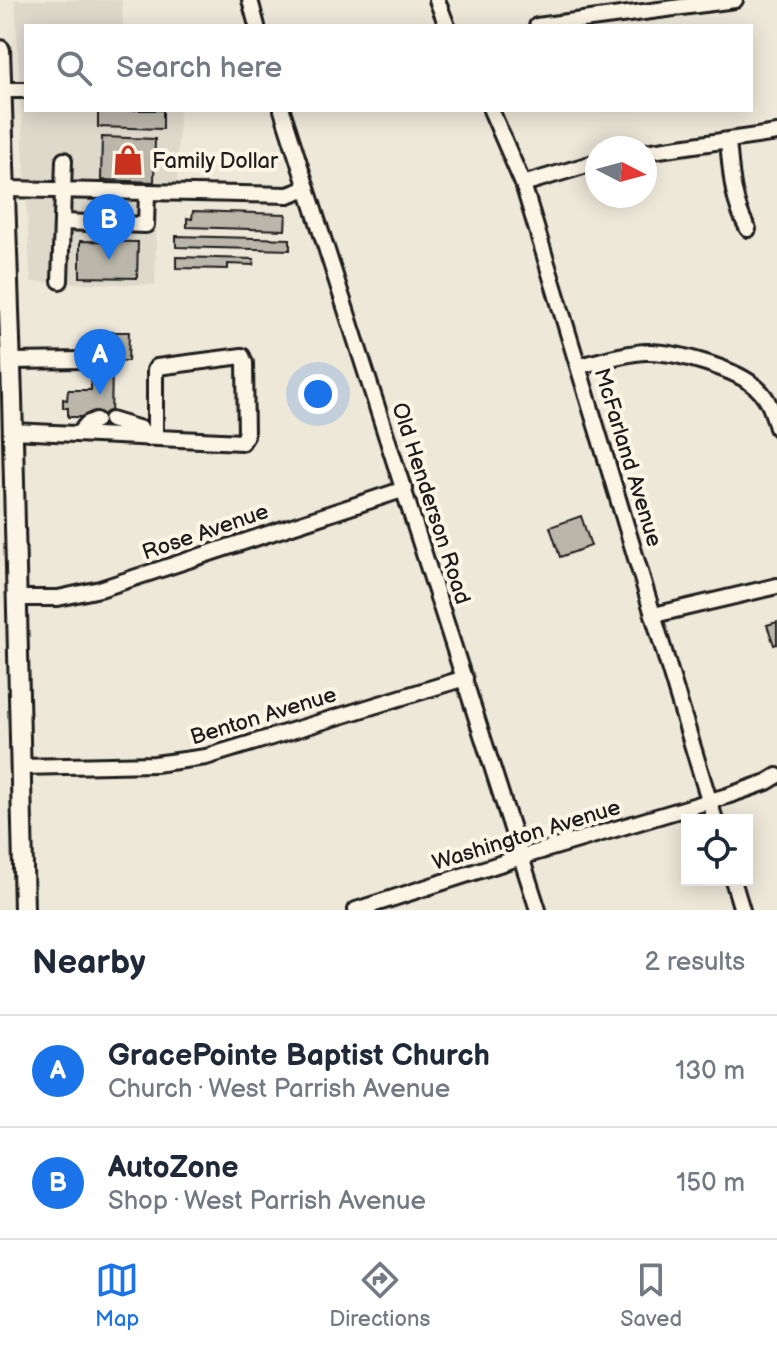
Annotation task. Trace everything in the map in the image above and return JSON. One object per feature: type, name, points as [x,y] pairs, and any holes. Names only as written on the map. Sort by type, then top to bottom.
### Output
[{"type":"main road","points":[[0,50],[24,910]]},
{"type":"street","points":[[250,0],[256,24]]},
{"type":"street","points":[[437,0],[446,24]]},
{"type":"street","points":[[552,24],[735,0]]},
{"type":"street","points":[[2,94],[24,90]]},
{"type":"street","name":"Old Henderson Road","points":[[283,112],[538,910]]},
{"type":"street","name":"McFarland Avenue","points":[[492,112],[523,184],[713,814]]},
{"type":"street","points":[[657,150],[777,133]]},
{"type":"street","points":[[728,141],[733,193],[739,214],[748,229]]},
{"type":"street","points":[[60,281],[64,160]]},
{"type":"street","points":[[523,184],[585,166]]},
{"type":"street","points":[[6,189],[288,195],[307,188]]},
{"type":"street","points":[[62,222],[146,225],[147,192]]},
{"type":"street","points":[[579,366],[662,352],[718,367],[741,376],[760,390],[768,401],[777,428]]},
{"type":"street","points":[[13,431],[151,438],[242,442],[245,363],[242,356],[157,367],[151,438]]},
{"type":"street","points":[[11,361],[86,360]]},
{"type":"street","points":[[78,434],[87,424],[104,420],[141,429],[151,438]]},
{"type":"street","name":"Rose Avenue","points":[[16,598],[58,598],[100,589],[405,489]]},
{"type":"street","points":[[654,615],[777,586]]},
{"type":"street","name":"Benton Avenue","points":[[21,767],[155,764],[206,757],[465,678]]},
{"type":"street","name":"Washington Avenue","points":[[356,910],[767,782],[777,776]]},
{"type":"street","points":[[735,886],[742,910]]},
{"type":"shaded area","points":[[15,0],[122,0],[123,24],[24,24],[24,112],[179,112],[177,186],[157,186],[155,285],[31,282]]},
{"type":"building","points":[[98,112],[163,112],[163,129],[98,127]]},
{"type":"building","name":"Family Dollar","points":[[102,137],[155,139],[154,182],[101,180]]},
{"type":"building","points":[[193,211],[286,214],[285,230],[187,227],[187,218],[192,219]]},
{"type":"building","points":[[176,236],[290,239],[290,250],[176,247]]},
{"type":"building","points":[[80,241],[138,242],[137,278],[80,277]]},
{"type":"building","points":[[176,257],[254,259],[253,265],[228,264],[228,269],[176,268]]},
{"type":"building","points":[[92,332],[129,332],[128,361],[112,361],[111,423],[96,423],[96,417],[68,417],[68,408],[63,408],[63,399],[67,400],[68,390],[91,390]]},
{"type":"building","points":[[581,516],[591,546],[560,557],[550,527]]},
{"type":"building","points":[[777,622],[777,644],[774,645],[767,625]]},
{"type":"place","name":"Family Dollar","points":[[128,160]]},
{"type":"place","name":"AutoZone","points":[[109,260]]},
{"type":"place","name":"GracePointe Baptist Church","points":[[100,395]]}]
